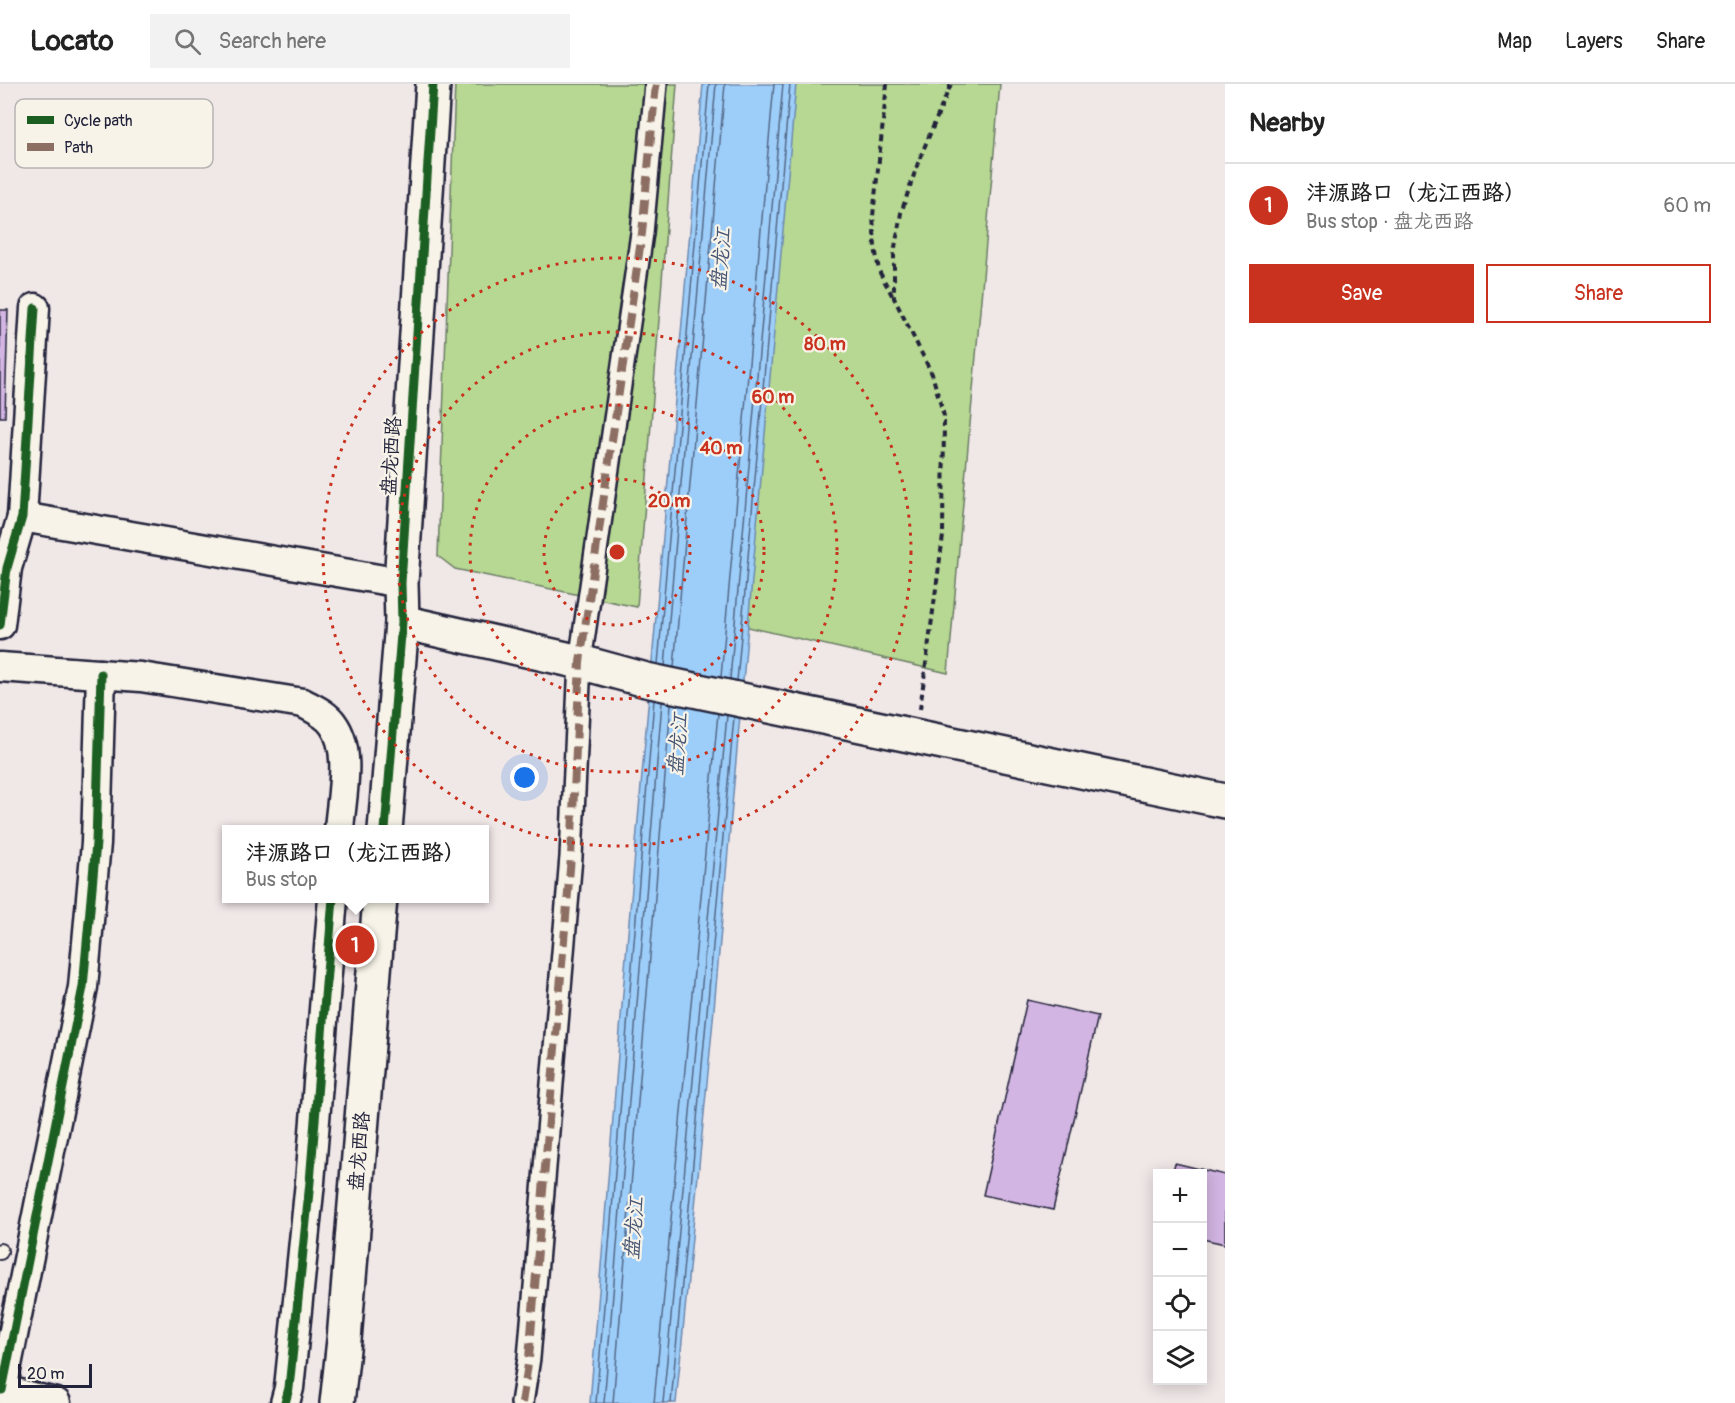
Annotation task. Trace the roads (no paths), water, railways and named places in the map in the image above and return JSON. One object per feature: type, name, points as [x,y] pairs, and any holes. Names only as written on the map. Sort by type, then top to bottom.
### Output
[{"type":"street","name":"盘龙西路","points":[[385,825],[402,622],[401,583],[434,84]]},
{"type":"street","points":[[522,1403],[529,1358],[571,856],[580,662],[642,233],[656,84]]},
{"type":"street","points":[[0,625],[7,568],[22,517],[35,308]]},
{"type":"street","points":[[22,517],[401,583]]},
{"type":"street","points":[[402,622],[580,662],[646,680],[1225,801]]},
{"type":"street","points":[[0,667],[141,677],[303,703],[321,712],[333,724],[342,739],[345,756],[339,825]]},
{"type":"street","points":[[56,1403],[1,1389],[4,1358],[83,987],[96,843],[100,674]]},
{"type":"street","points":[[285,1403],[289,1388],[310,1182],[333,903]]},
{"type":"street","name":"盘龙西路","points":[[337,1403],[380,903]]},
{"type":"water","name":"盘龙江","points":[[703,84],[796,84],[712,1031],[676,1403],[590,1403],[626,956]]},
{"type":"place","name":"沣源路口（龙江西路）","points":[[355,945]]}]
